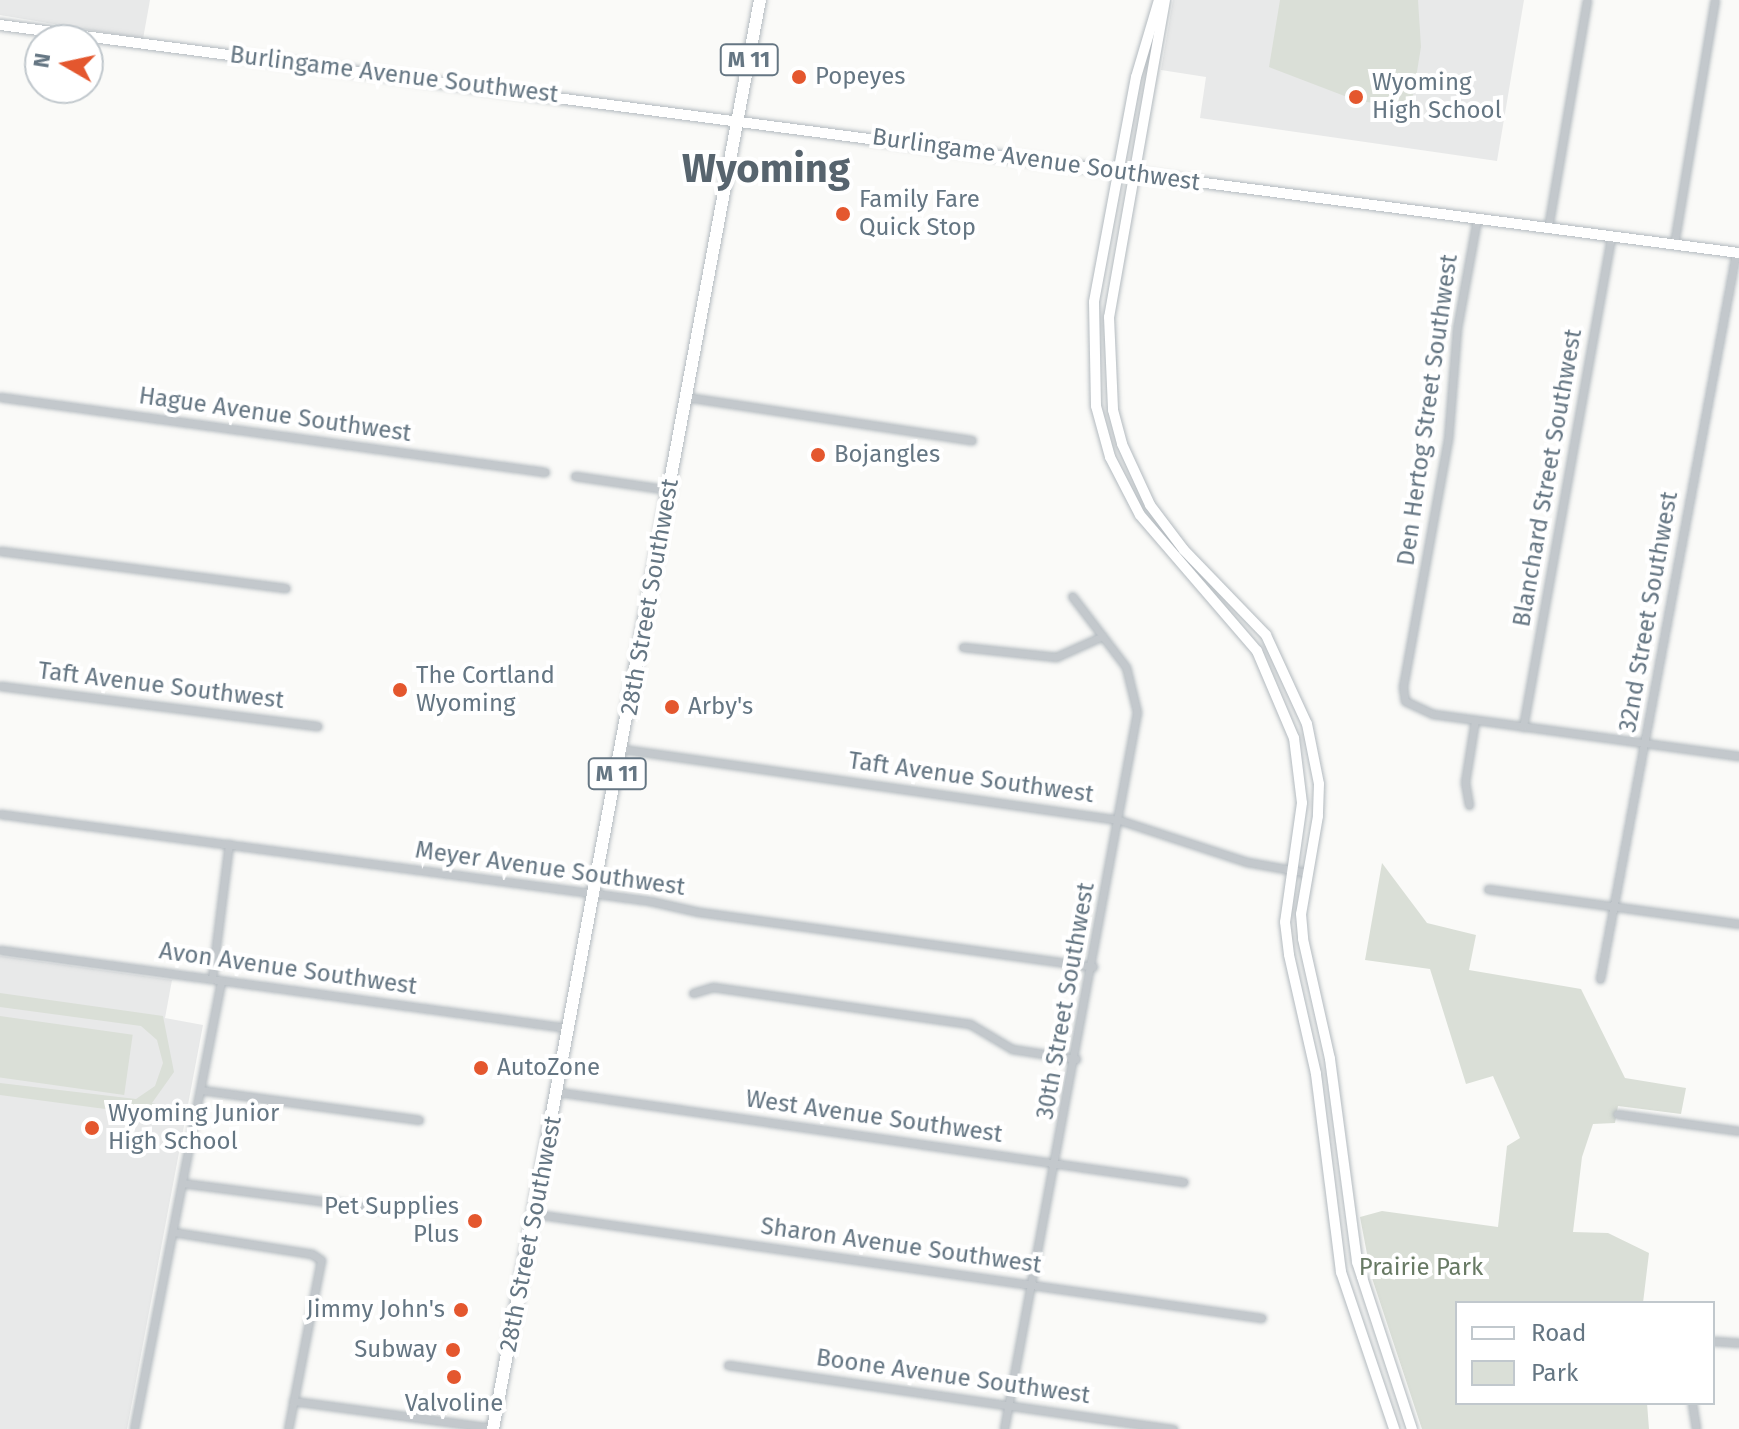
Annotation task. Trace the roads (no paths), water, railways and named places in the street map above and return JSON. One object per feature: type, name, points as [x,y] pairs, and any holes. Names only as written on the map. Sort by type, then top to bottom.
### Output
[{"type":"main road","name":"28th Street Southwest","points":[[493,1429],[760,0]]},
{"type":"street","points":[[1159,0],[1139,64],[1091,347],[1102,431],[1140,515],[1257,651],[1279,696],[1302,785],[1285,922],[1316,1074],[1333,1230],[1341,1272],[1394,1429]]},
{"type":"street","points":[[1165,0],[1108,340],[1108,375],[1122,444],[1150,505],[1184,550],[1266,635],[1294,689],[1307,724],[1319,784],[1301,914],[1303,939],[1330,1059],[1349,1224],[1412,1429]]},
{"type":"street","points":[[1548,228],[1587,0]]},
{"type":"street","points":[[1674,244],[1715,0]]},
{"type":"street","name":"Burlingame Avenue Southwest","points":[[0,25],[738,119],[1738,253]]},
{"type":"street","name":"Den Hertog Street Southwest","points":[[1475,720],[1419,712],[1405,701],[1403,687],[1448,439],[1457,328],[1477,219]]},
{"type":"street","name":"Blanchard Street Southwest","points":[[1523,727],[1611,237]]},
{"type":"street","name":"32nd Street Southwest","points":[[1600,979],[1738,253]]},
{"type":"street","name":"Hague Avenue Southwest","points":[[0,397],[545,472]]},
{"type":"street","points":[[686,397],[972,440]]},
{"type":"street","points":[[575,476],[670,490]]},
{"type":"street","points":[[0,551],[286,588]]},
{"type":"street","name":"30th Street Southwest","points":[[1004,1429],[1093,967],[1137,699],[1126,667],[1072,596]]},
{"type":"street","points":[[963,647],[1056,657],[1103,636]]},
{"type":"street","name":"Taft Avenue Southwest","points":[[0,686],[317,726]]},
{"type":"street","points":[[1279,696],[1294,689]]},
{"type":"street","points":[[1469,805],[1465,782],[1475,720],[1739,756]]},
{"type":"street","name":"Taft Avenue Southwest","points":[[622,749],[1119,820],[1247,862],[1308,873]]},
{"type":"street","name":"Meyer Avenue Southwest","points":[[0,814],[595,894],[1093,967]]},
{"type":"street","points":[[134,1429],[201,1090],[229,844]]},
{"type":"street","points":[[1488,889],[1739,924]]},
{"type":"street","name":"Avon Avenue Southwest","points":[[0,950],[570,1028]]},
{"type":"street","points":[[693,993],[713,987],[970,1024],[981,1026],[1004,1047],[1076,1059]]},
{"type":"street","points":[[201,1090],[419,1120]]},
{"type":"street","name":"West Avenue Southwest","points":[[558,1092],[1184,1182]]},
{"type":"street","points":[[1617,1114],[1739,1131]]},
{"type":"street","points":[[182,1183],[382,1209]]},
{"type":"street","name":"Sharon Avenue Southwest","points":[[535,1214],[1262,1318]]},
{"type":"street","points":[[173,1232],[312,1254],[321,1260],[288,1429]]},
{"type":"street","points":[[1715,1341],[1739,1343]]},
{"type":"street","name":"Boone Avenue Southwest","points":[[728,1365],[1173,1429]]},
{"type":"street","points":[[293,1401],[493,1429]]},
{"type":"street","points":[[1692,1405],[1696,1429]]},
{"type":"place","name":"Popeyes","points":[[799,77]]},
{"type":"place","name":"Wyoming High School","points":[[1356,97]]},
{"type":"place","name":"Family Fare Quick Stop","points":[[843,214]]},
{"type":"place","name":"Bojangles","points":[[818,455]]},
{"type":"place","name":"The Cortland Wyoming","points":[[400,690]]},
{"type":"place","name":"Arby's","points":[[672,707]]},
{"type":"place","name":"AutoZone","points":[[481,1068]]},
{"type":"place","name":"Wyoming Junior High School","points":[[92,1128]]},
{"type":"place","name":"Pet Supplies Plus","points":[[475,1221]]},
{"type":"place","name":"Jimmy John's","points":[[461,1310]]},
{"type":"place","name":"Subway","points":[[453,1350]]},
{"type":"place","name":"Valvoline","points":[[454,1377]]},
{"type":"district","name":"Wyoming","points":[[766,169]]},
{"type":"park label","name":"Prairie Park","points":[[1421,1268]]}]
